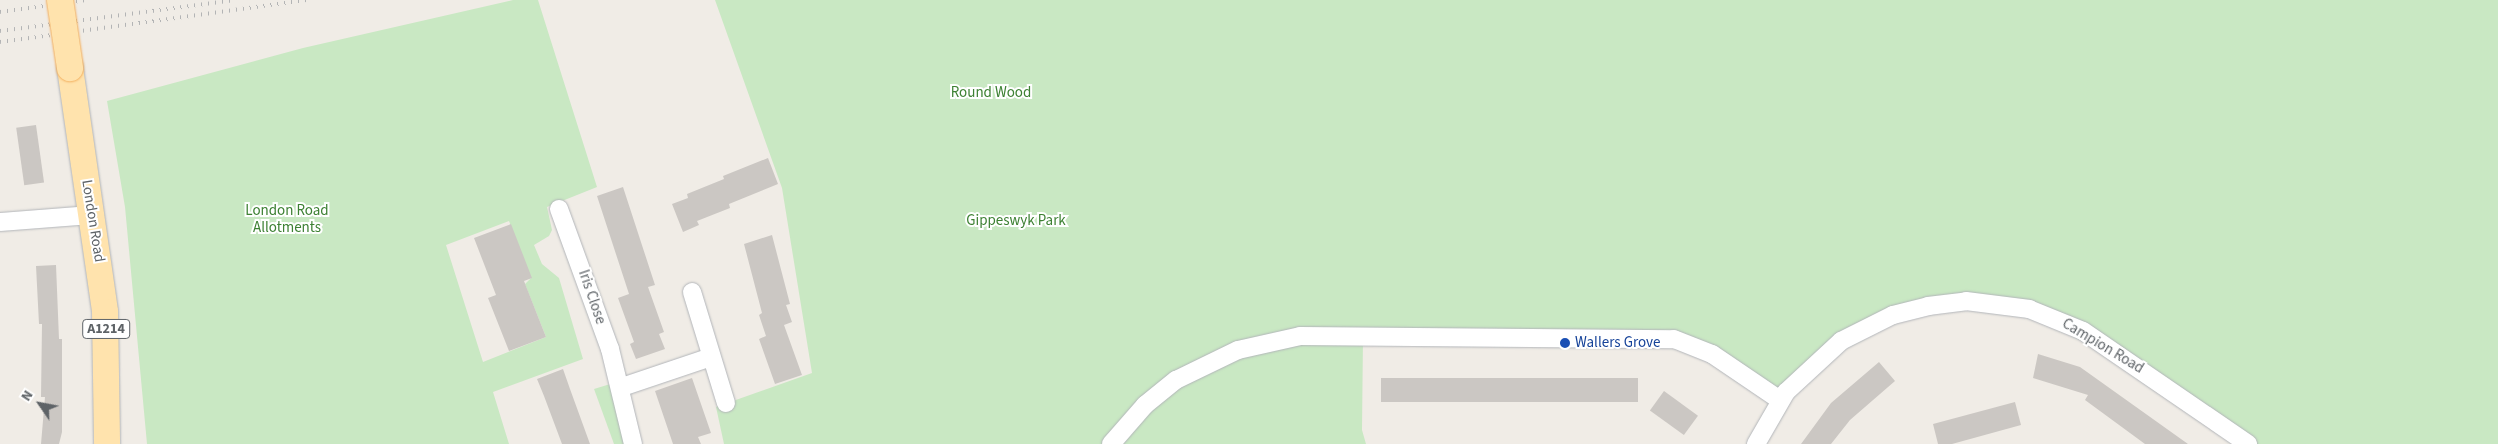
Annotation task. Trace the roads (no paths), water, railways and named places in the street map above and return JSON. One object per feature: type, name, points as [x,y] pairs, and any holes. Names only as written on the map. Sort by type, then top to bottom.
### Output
[{"type":"main road","name":"London Road","points":[[60,0],[105,312],[107,444]]},
{"type":"street","name":"Iris Close","points":[[559,209],[590,287],[622,387],[633,444]]},
{"type":"street","points":[[0,222],[92,215]]},
{"type":"street","points":[[692,292],[707,332],[711,357],[726,403]]},
{"type":"street","name":"Campion Road","points":[[1756,444],[1780,400],[1821,356],[1859,330],[1893,315],[1928,306],[1987,301],[2029,309],[2083,330],[2248,444]]},
{"type":"street","points":[[1111,444],[1145,405],[1176,380],[1238,350],[1300,336],[1674,339],[1712,354],[1780,400]]},
{"type":"street","points":[[622,387],[711,357]]},
{"type":"railway","points":[[0,12],[86,0]]},
{"type":"railway","points":[[0,31],[235,0]]},
{"type":"railway","points":[[0,42],[306,0]]},
{"type":"place","name":"Wallers Grove","points":[[1565,343]]},
{"type":"park label","name":"Round Wood","points":[[991,93]]},
{"type":"park label","name":"London Road Allotments","points":[[287,218]]},
{"type":"park label","name":"Gippeswyk Park","points":[[1016,221]]}]
